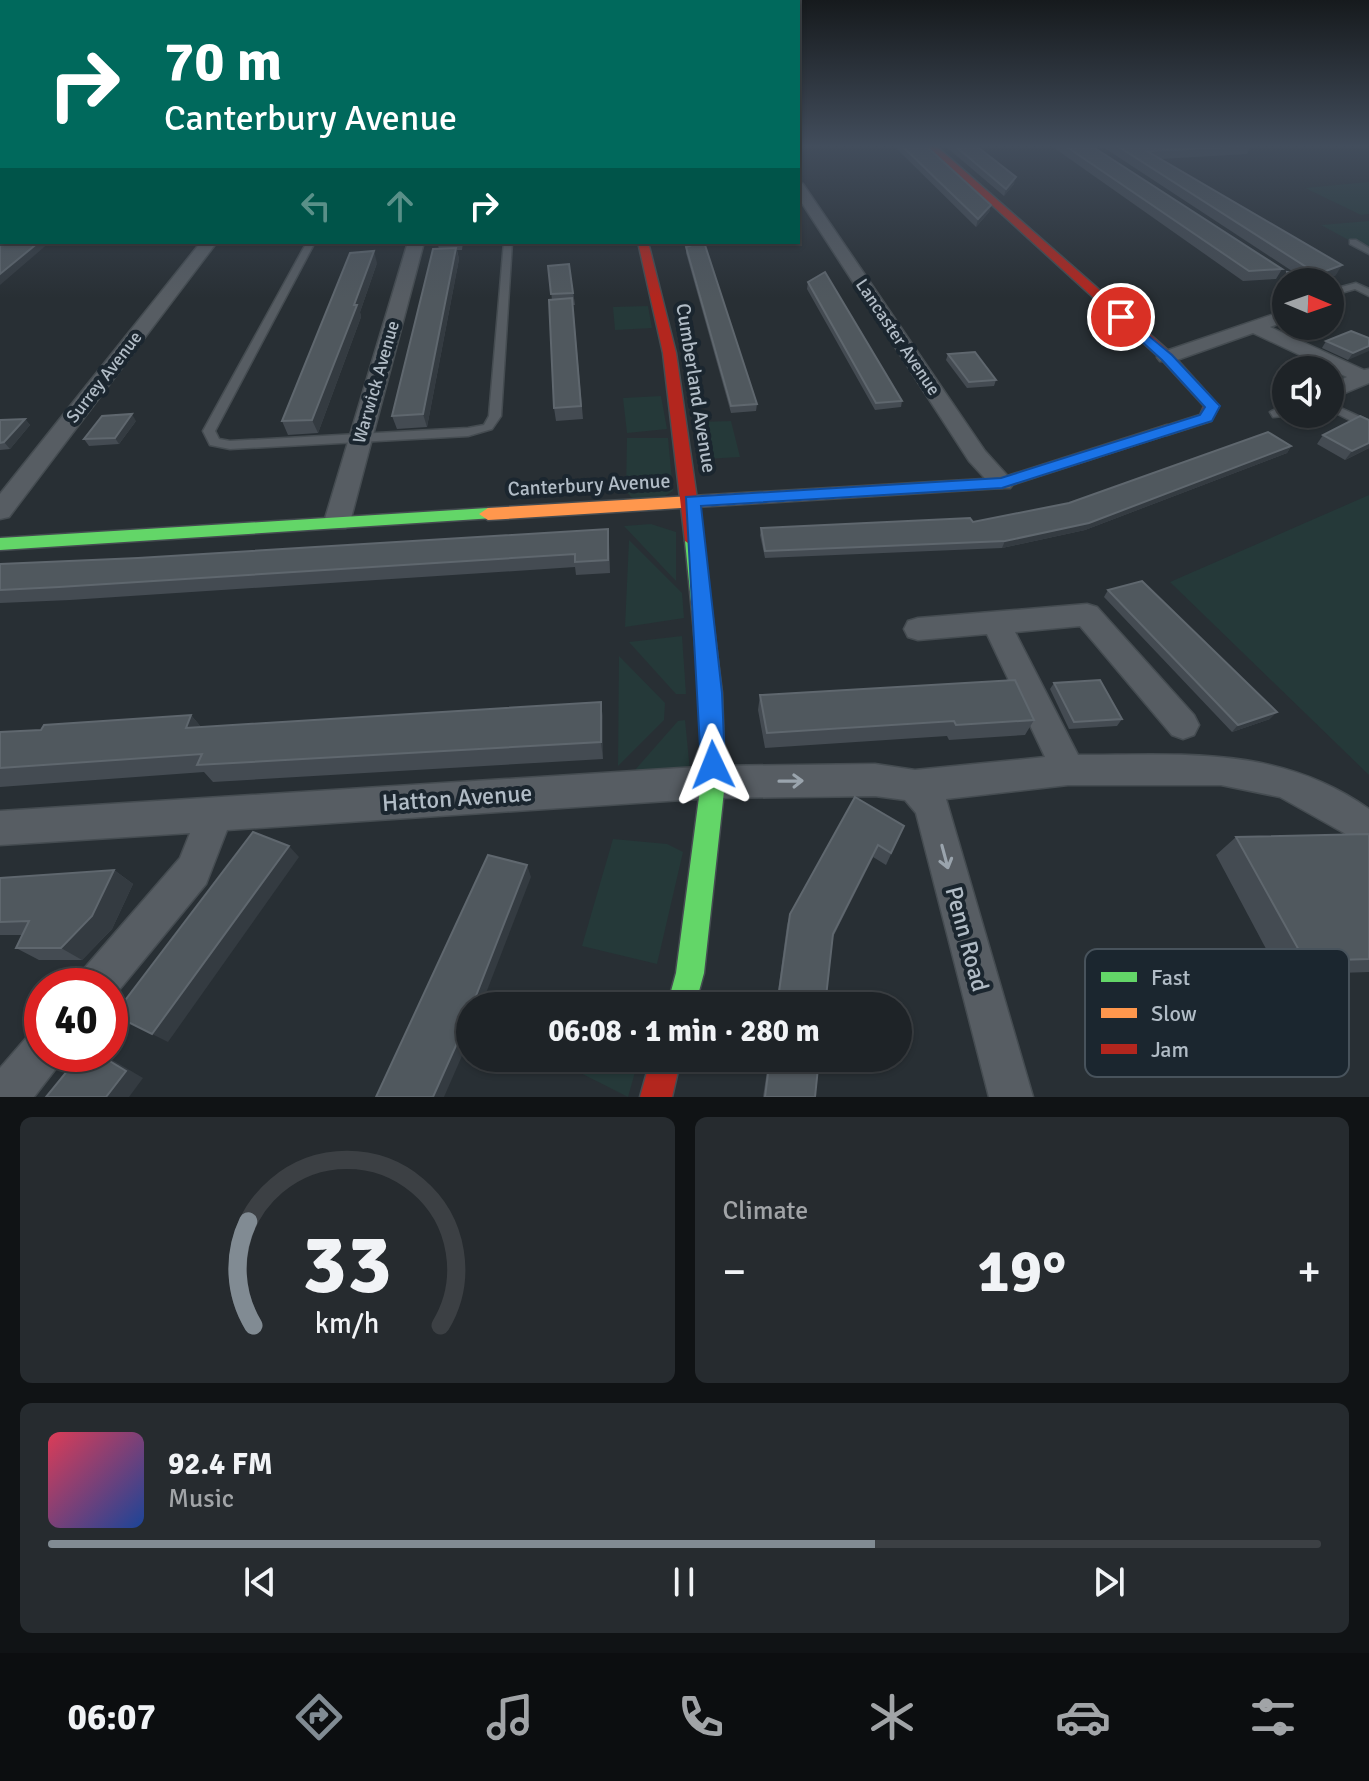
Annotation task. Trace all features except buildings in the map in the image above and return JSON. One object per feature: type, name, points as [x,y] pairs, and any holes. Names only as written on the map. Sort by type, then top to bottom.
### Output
[{"type":"street","name":"Lancaster Avenue","points":[[804,196],[977,456],[1002,483]]},
{"type":"street","points":[[987,196],[1167,357],[1272,320]]},
{"type":"street","name":"Surrey Avenue","points":[[0,511],[207,244]]},
{"type":"street","name":"Warwick Avenue","points":[[337,522],[415,244]]},
{"type":"street","name":"Cumberland Avenue","points":[[644,244],[663,307],[692,501],[711,693],[713,782],[690,973],[685,992]]},
{"type":"street","points":[[1255,327],[1366,376]]},
{"type":"street","name":"Canterbury Avenue","points":[[0,544],[1002,483],[1206,418],[1212,406],[1167,357]]},
{"type":"street","points":[[1344,386],[1366,376]]},
{"type":"street","points":[[918,629],[997,625],[1087,615],[1183,725]]},
{"type":"street","points":[[997,625],[1068,770]]},
{"type":"street","name":"Hatton Avenue","points":[[0,828],[713,782],[875,780],[915,786],[1068,770],[1221,770],[1285,782],[1347,814],[1369,830]]},
{"type":"street","name":"Penn Road","points":[[915,786],[931,805],[1011,1097]]},
{"type":"street","points":[[112,968],[193,871],[215,814]]},
{"type":"street","points":[[5,1097],[26,1072]]},
{"type":"street","points":[[656,1097],[662,1072]]},
{"type":"lane","points":[[1353,242],[1369,251]]},
{"type":"lane","points":[[310,244],[209,431],[214,442],[230,445],[360,439],[468,432],[488,427],[495,416],[508,244]]},
{"type":"lane","points":[[1344,289],[1369,281]]},
{"type":"lane","points":[[1356,286],[1369,293]]},
{"type":"lane","points":[[1344,413],[1369,426]]},
{"type":"green space","points":[[1322,196],[1369,196],[1369,214],[1361,215]]},
{"type":"green space","points":[[1369,221],[1369,251],[1321,225]]},
{"type":"green space","points":[[648,306],[652,328],[615,330],[613,307]]},
{"type":"green space","points":[[661,396],[667,429],[627,433],[623,398]]},
{"type":"green space","points":[[731,421],[740,457],[705,459],[700,422]]},
{"type":"green space","points":[[627,438],[668,438],[673,491],[665,496],[633,499],[626,491]]},
{"type":"green space","points":[[1369,495],[1369,775],[1170,582]]},
{"type":"green space","points":[[651,524],[676,532],[676,581],[624,526]]},
{"type":"green space","points":[[629,540],[682,593],[684,618],[625,627]]},
{"type":"green space","points":[[682,636],[686,694],[676,694],[629,642]]},
{"type":"green space","points":[[619,656],[665,703],[664,720],[618,766]]},
{"type":"green space","points":[[685,720],[690,771],[628,778],[678,721]]},
{"type":"green space","points":[[613,839],[667,844],[683,852],[657,964],[582,946]]},
{"type":"green space","points":[[579,1072],[635,1072],[628,1097]]},
{"type":"traffic: fast","points":[[0,544],[488,514]]},
{"type":"traffic: fast","points":[[685,992],[690,973],[713,782],[711,693],[694,541]]},
{"type":"traffic: slow","points":[[488,514],[1002,483],[1167,430]]},
{"type":"traffic: jam","points":[[987,196],[1167,357],[1212,406],[1206,418],[1167,430]]},
{"type":"traffic: jam","points":[[644,244],[669,353],[694,541]]},
{"type":"traffic: jam","points":[[656,1097],[662,1072]]},
{"type":"route","points":[[713,765],[711,693],[692,501],[1002,483],[1206,418],[1212,406],[1167,357],[1121,317]]}]
